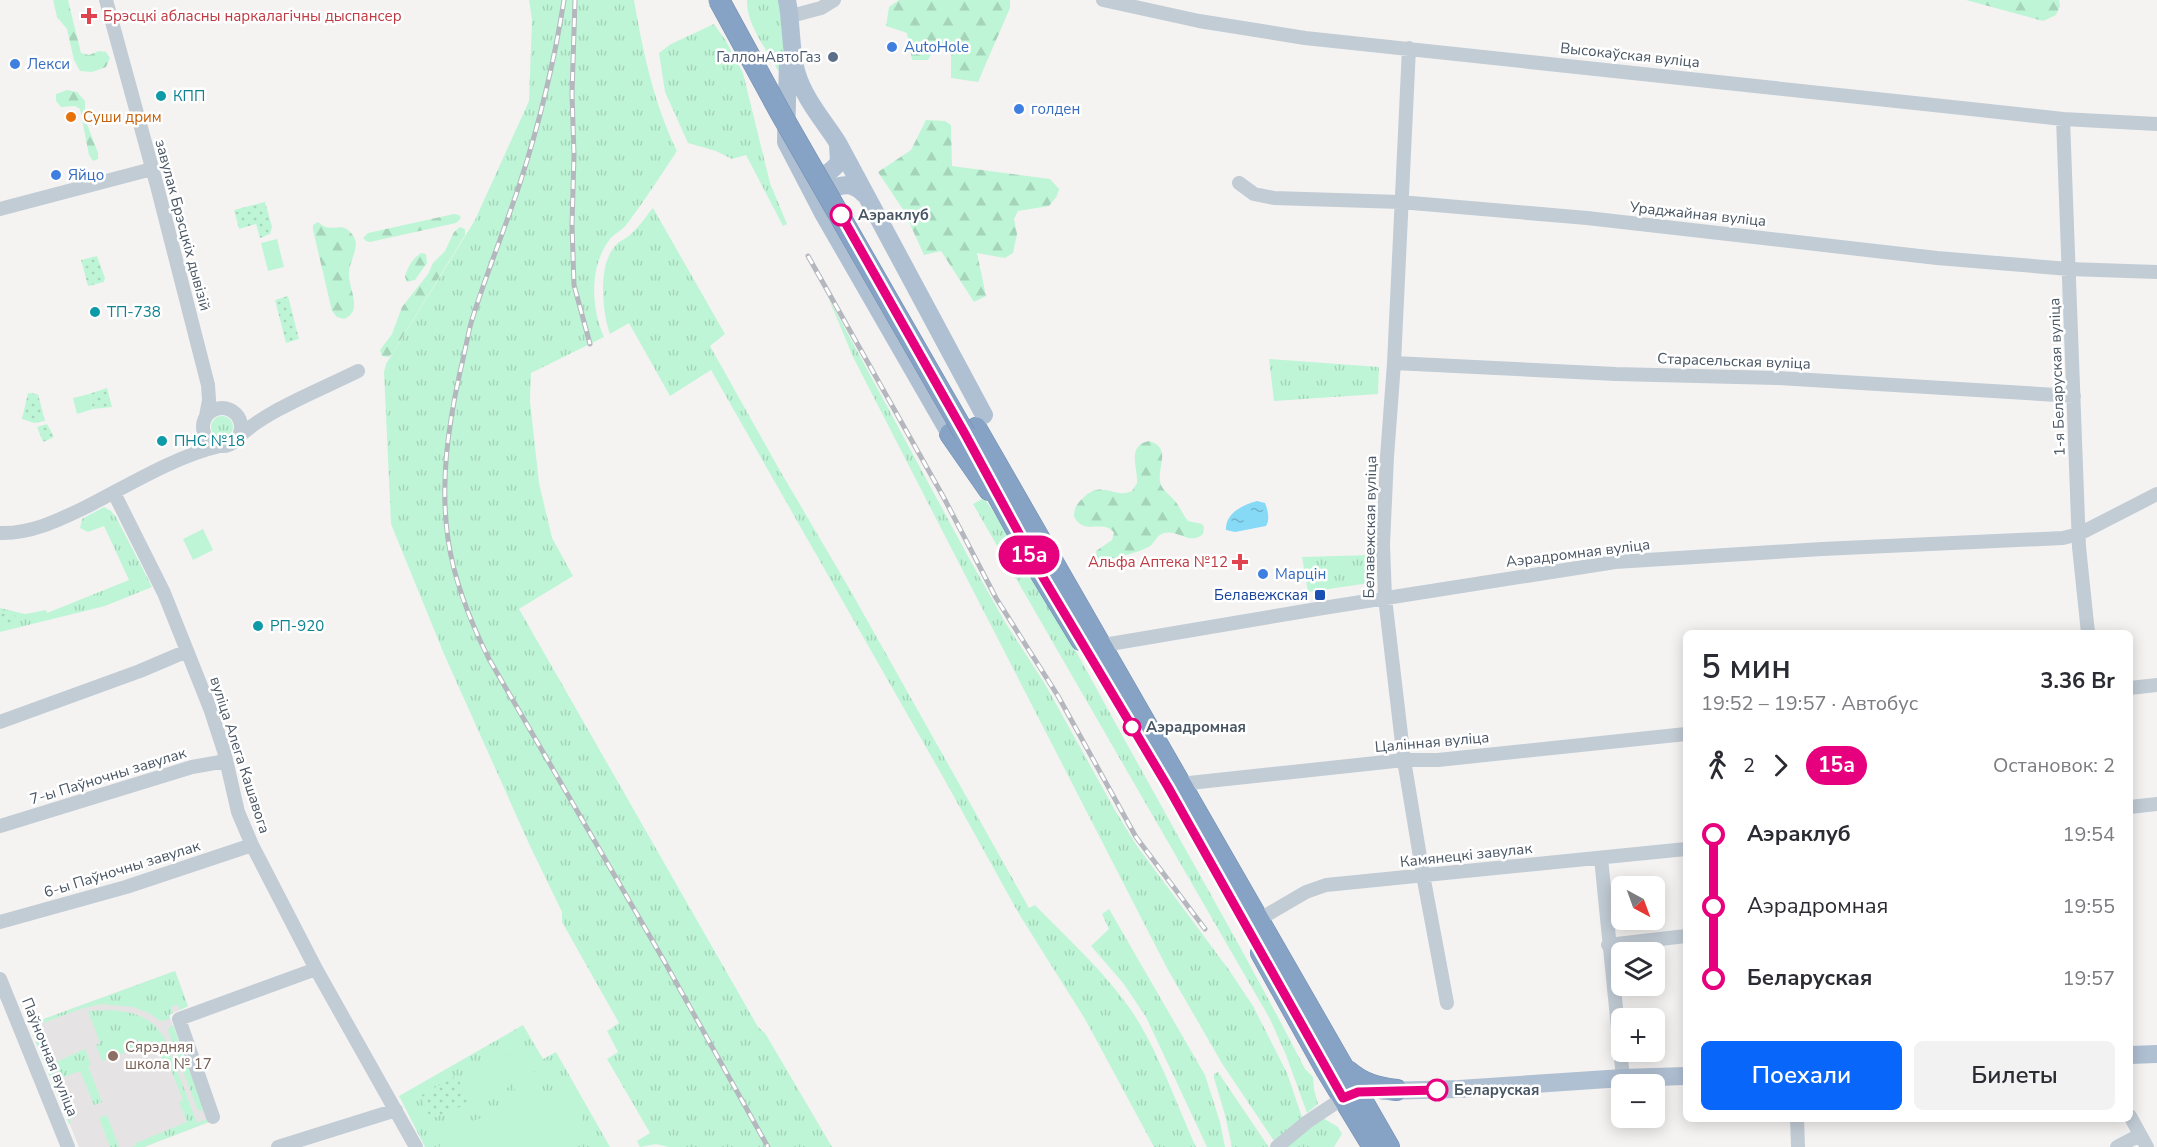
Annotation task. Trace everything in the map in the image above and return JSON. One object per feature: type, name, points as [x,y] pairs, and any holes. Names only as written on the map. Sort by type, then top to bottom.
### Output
[{"type":"highway","points":[[719,0],[780,112],[969,428],[1010,489],[1168,787],[1351,1095],[1381,1141]]},
{"type":"highway","points":[[734,0],[791,105],[836,178],[969,428],[1007,514],[1180,784],[1343,1067],[1351,1095]]},
{"type":"highway","points":[[1343,1067],[1364,1083],[1376,1088],[1397,1090]]},
{"type":"highway","points":[[1381,1141],[1376,1116],[1378,1104],[1385,1096],[1397,1090]]},
{"type":"main road","points":[[789,8],[796,73],[815,110],[838,143],[864,194],[969,428]]},
{"type":"main road","points":[[789,8],[786,142],[824,215],[969,428]]},
{"type":"main road","points":[[797,167],[811,176],[822,176],[833,170],[839,162],[838,143]]},
{"type":"main road","points":[[824,215],[822,206],[825,196],[834,188],[851,185],[864,194]]},
{"type":"main road","points":[[2133,1055],[2157,1054]]},
{"type":"main road","points":[[1665,1077],[1683,1076]]},
{"type":"main road","points":[[1351,1095],[1397,1090],[1485,1088],[1611,1079]]},
{"type":"street","name":"завулак Брэсцкіх дывізій","points":[[106,0],[208,389],[205,421],[196,445],[182,459]]},
{"type":"street","points":[[789,8],[821,8],[834,0]]},
{"type":"street","name":"Высокаўская вуліца","points":[[1103,0],[1199,21],[1305,38],[2063,119],[2157,124]]},
{"type":"street","name":"Белавежская вуліца","points":[[1409,48],[1384,525],[1385,598],[1404,760],[1447,1003]]},
{"type":"street","name":"1-я Беларуская вуліца","points":[[2063,119],[2079,534],[2088,630]]},
{"type":"street","points":[[0,208],[152,169]]},
{"type":"street","name":"Ураджайная вуліца","points":[[1239,183],[1254,194],[1274,198],[1400,202],[1598,220],[1938,258],[2069,269],[2157,272]]},
{"type":"street","name":"Старасельская вуліца","points":[[1394,363],[1616,374],[1777,378],[2074,396]]},
{"type":"street","points":[[267,416],[251,417],[219,408],[205,421],[207,439],[220,446],[229,445],[267,416],[358,371]]},
{"type":"street","name":"завулак Брэсцкіх дывізій","points":[[208,389],[231,411]]},
{"type":"street","points":[[231,411],[240,424],[237,438]]},
{"type":"street","name":"завулак Брэсцкіх дывізій","points":[[0,533],[24,531],[47,525],[182,459],[220,446]]},
{"type":"street","name":"вуліца Алега Кашавога","points":[[114,493],[164,593],[187,651],[214,720],[238,812],[252,845],[316,969],[416,1147]]},
{"type":"street","name":"Аэрадромная вуліца","points":[[1093,647],[1615,562],[2053,539],[2079,534],[2157,494]]},
{"type":"street","points":[[0,722],[140,671],[187,651]]},
{"type":"street","points":[[2133,688],[2157,685]]},
{"type":"street","name":"Цалінная вуліца","points":[[1180,784],[1404,760],[1438,760],[1683,734]]},
{"type":"street","name":"7-ы Паўночны завулак","points":[[0,826],[192,767],[226,761]]},
{"type":"street","points":[[2133,807],[2157,804]]},
{"type":"street","name":"6-ы Паўночны завулак","points":[[0,922],[126,887],[252,845]]},
{"type":"street","name":"Камянецкі завулак","points":[[1258,920],[1306,892],[1326,885],[1683,849]]},
{"type":"street","points":[[1601,858],[1623,1074]]},
{"type":"street","points":[[1608,945],[1683,936]]},
{"type":"street","points":[[213,1117],[179,1019],[316,969]]},
{"type":"street","name":"Паўночная вуліца","points":[[0,979],[68,1147]]},
{"type":"street","points":[[1277,1147],[1307,1122],[1351,1095]]},
{"type":"street","points":[[278,1147],[396,1110]]},
{"type":"street","points":[[1797,1122],[1798,1147]]},
{"type":"street","points":[[2117,1147],[2143,1141],[2133,1122]]},
{"type":"shaded area","name":"Сярэдняя школа № 17","points":[[175,971],[188,1006],[169,1015],[209,1122],[144,1147],[79,1147],[30,1026]]},
{"type":"green space","points":[[53,0],[68,0],[81,53],[89,55],[99,51],[106,52],[110,58],[106,67],[92,72],[80,71],[74,60],[67,29],[57,17]]},
{"type":"green space","points":[[529,0],[634,0],[650,77],[677,151],[627,224],[610,239],[598,262],[594,287],[596,313],[604,337],[531,373],[530,401],[539,483],[552,538],[573,576],[519,609],[758,1027],[765,1033],[832,1147],[669,1147],[656,1144],[640,1147],[637,1141],[650,1133],[607,1059],[618,1052],[607,1031],[619,1023],[562,922],[562,912],[444,654],[391,524],[384,372],[386,364],[475,220],[529,101],[532,20]]},
{"type":"green space","points":[[747,0],[782,0],[785,71],[780,72],[777,69],[758,36],[750,18]]},
{"type":"green space","points":[[899,0],[1010,0],[1010,8],[978,82],[951,78],[951,49],[935,47],[928,60],[912,60],[907,33],[886,26],[889,7]]},
{"type":"green space","points":[[1966,0],[2059,0],[2060,6],[2056,15],[2043,21]]},
{"type":"green space","points":[[714,24],[743,73],[770,183],[787,224],[783,226],[746,155],[732,159],[716,151],[688,143],[665,92],[659,53],[671,44]]},
{"type":"green space","points":[[67,90],[77,92],[85,101],[85,119],[98,153],[98,159],[93,161],[89,155],[80,109],[75,106],[61,107],[56,101],[56,94]]},
{"type":"green space","points":[[926,120],[945,121],[951,125],[952,166],[1050,179],[1059,189],[1057,196],[1049,206],[1018,211],[1014,219],[1017,234],[1013,253],[1005,258],[977,253],[986,296],[974,302],[941,251],[924,255],[904,211],[878,172],[911,150]]},
{"type":"green space","points":[[265,202],[272,227],[270,234],[260,238],[256,224],[239,229],[234,210]]},
{"type":"green space","points":[[653,208],[725,334],[710,346],[1029,908],[1035,905],[1097,969],[1131,1010],[1158,1059],[1196,1147],[1154,1147],[1085,1019],[1019,914],[711,370],[670,396],[629,323],[610,334],[603,300],[606,263],[617,244],[635,230]]},
{"type":"green space","points":[[454,214],[461,218],[456,223],[370,242],[363,238],[368,233]]},
{"type":"green space","points":[[318,222],[323,226],[347,229],[356,242],[349,273],[354,305],[353,311],[344,319],[337,317],[332,311],[313,230],[313,225]]},
{"type":"green space","points":[[460,227],[465,229],[465,235],[392,354],[388,357],[382,356],[380,350],[392,334],[402,307],[428,274],[433,263],[445,251],[454,232]]},
{"type":"green space","points":[[277,239],[284,267],[268,271],[261,243]]},
{"type":"green space","points":[[421,253],[426,254],[427,263],[415,280],[407,282],[405,277],[409,267]]},
{"type":"green space","points":[[97,256],[105,278],[104,282],[88,286],[81,260]]},
{"type":"green space","points":[[288,296],[299,339],[286,343],[275,300]]},
{"type":"green space","points":[[828,297],[970,560],[1005,622],[1045,684],[1116,812],[1137,846],[1253,1006],[1287,1073],[1302,1117],[1274,1141],[1223,1065],[1168,970],[853,357]]},
{"type":"green space","points":[[1269,359],[1379,367],[1378,394],[1274,401]]},
{"type":"green space","points":[[107,388],[112,407],[93,409],[89,394]]},
{"type":"green space","points":[[28,393],[38,394],[45,421],[34,423],[22,419]]},
{"type":"green space","points":[[89,394],[93,409],[77,414],[73,398]]},
{"type":"green space","points":[[222,416],[230,419],[233,427],[230,435],[222,438],[214,435],[211,427],[214,419]]},
{"type":"green space","points":[[47,424],[54,437],[43,442],[37,427]]},
{"type":"green space","points":[[1149,441],[1161,449],[1160,481],[1162,487],[1177,503],[1188,521],[1202,524],[1203,534],[1188,538],[1174,533],[1164,533],[1146,548],[1111,559],[1100,560],[1097,558],[1096,551],[1112,540],[1114,533],[1105,527],[1088,527],[1078,522],[1074,516],[1075,508],[1089,493],[1096,490],[1119,493],[1132,491],[1137,483],[1135,452],[1138,447]]},
{"type":"green space","points":[[984,498],[1025,562],[1063,628],[1305,1069],[1313,1077],[1318,1104],[1307,1113],[1270,1019],[973,504]]},
{"type":"green space","points":[[104,507],[116,517],[152,587],[105,606],[0,632],[0,608],[25,614],[46,610],[47,613],[129,580],[104,526],[88,532],[80,528],[82,519]]},
{"type":"green space","points":[[203,529],[213,550],[193,560],[183,539]]},
{"type":"green space","points":[[1371,555],[1370,583],[1308,592],[1302,557]]},
{"type":"green space","points":[[0,611],[19,617],[18,622],[10,626],[0,623]]},
{"type":"green space","points":[[1109,909],[1205,1075],[1220,1122],[1225,1147],[1207,1147],[1146,1017],[1123,983],[1091,946],[1109,929],[1102,914]]},
{"type":"green space","points":[[175,971],[188,1006],[180,1010],[177,1004],[171,1007],[173,1013],[169,1015],[170,1019],[160,1021],[149,1013],[133,1007],[101,1004],[80,1009],[30,1028],[41,1020]]},
{"type":"green space","points":[[110,1010],[135,1014],[155,1026],[166,1041],[197,1123],[207,1119],[209,1122],[144,1147],[131,1147],[187,1122],[179,1102],[183,1100],[168,1062],[164,1063],[155,1041],[102,1061],[96,1045],[100,1043],[88,1011]]},
{"type":"green space","points":[[173,1025],[204,1110],[200,1111],[197,1108],[169,1034],[168,1029]]},
{"type":"green space","points":[[523,1025],[543,1059],[556,1052],[610,1147],[425,1147],[399,1096]]},
{"type":"green space","points":[[35,1032],[56,1080],[55,1084],[71,1123],[69,1124],[32,1033]]},
{"type":"green space","points":[[85,1049],[91,1065],[88,1066],[102,1102],[94,1105],[80,1071],[61,1078],[54,1063]]},
{"type":"green space","points":[[525,1049],[539,1084],[516,1093],[502,1058]]},
{"type":"green space","points":[[500,1065],[509,1087],[472,1102],[463,1080]]},
{"type":"green space","points":[[1218,1072],[1267,1147],[1232,1147],[1214,1078],[1214,1074]]},
{"type":"green space","points":[[454,1077],[459,1080],[469,1103],[431,1119],[420,1096]]},
{"type":"green space","points":[[550,1091],[573,1097],[580,1104],[582,1113],[582,1122],[578,1132],[558,1147],[439,1147],[445,1137],[458,1127]]},
{"type":"green space","points":[[107,1115],[119,1147],[110,1147],[99,1118]]},
{"type":"green space","points":[[1323,1118],[1338,1127],[1342,1134],[1334,1147],[1286,1147]]},
{"type":"water","points":[[1257,501],[1265,503],[1268,512],[1266,526],[1235,532],[1226,530],[1226,524],[1232,514],[1241,507]]},
{"type":"railway","points":[[564,0],[551,70],[533,140],[471,323],[446,455],[445,497],[448,539],[454,570],[464,600],[489,659],[663,959],[768,1147]]},
{"type":"railway","points":[[575,0],[572,94],[574,285],[590,344]]},
{"type":"railway","points":[[808,256],[944,498],[996,598],[1058,696],[1136,837],[1205,929]]},
{"type":"bus line","name":"15а","points":[[841,215],[1041,574],[1168,787],[1343,1098],[1358,1092],[1437,1090]]},
{"type":"place","name":"Брэсцкі абласны наркалагічны дыспансер","points":[[89,16]]},
{"type":"place","name":"AutoHole","points":[[892,47]]},
{"type":"place","name":"ГаллонАвтоГаз","points":[[833,57]]},
{"type":"place","name":"Лекси","points":[[15,64]]},
{"type":"place","name":"КПП","points":[[161,96]]},
{"type":"place","name":"голден","points":[[1019,109]]},
{"type":"place","name":"Суши дрим","points":[[71,117]]},
{"type":"place","name":"Яйцо","points":[[56,175]]},
{"type":"place","name":"Аэраклуб","points":[[841,215]]},
{"type":"place","name":"ТП-738","points":[[95,312]]},
{"type":"place","name":"ПНС №18","points":[[162,441]]},
{"type":"place","name":"Альфа Аптека №12","points":[[1240,562]]},
{"type":"place","name":"Марцін","points":[[1263,574]]},
{"type":"place","name":"Белавежская","points":[[1320,595]]},
{"type":"place","name":"РП-920","points":[[258,626]]},
{"type":"place","name":"Аэрадромная","points":[[1132,727]]},
{"type":"place","name":"Сярэдняя школа № 17","points":[[113,1056]]},
{"type":"place","name":"Беларуская","points":[[1437,1090]]}]
